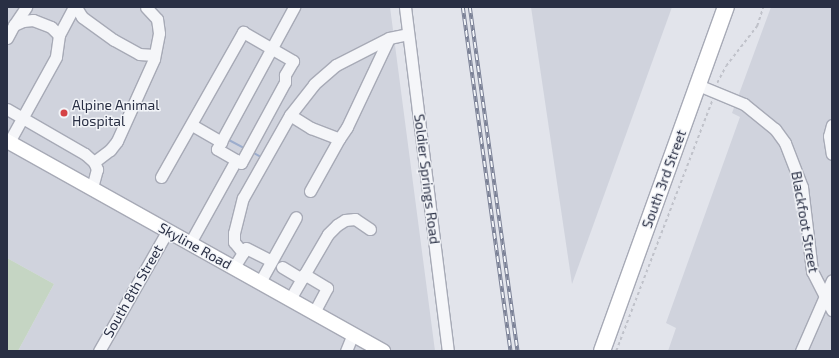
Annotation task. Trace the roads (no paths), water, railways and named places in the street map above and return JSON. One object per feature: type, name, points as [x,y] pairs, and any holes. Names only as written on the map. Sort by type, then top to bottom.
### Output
[{"type":"highway","name":"South 3rd Street","points":[[602,351],[705,88],[726,7]]},
{"type":"main road","name":"Skyline Road","points":[[8,141],[384,351]]},
{"type":"street","points":[[7,38],[26,7]]},
{"type":"street","points":[[8,141],[23,118],[56,57],[59,36],[75,7],[82,17],[114,40],[139,54],[154,55]]},
{"type":"street","points":[[94,162],[110,150],[117,141],[154,55],[159,33],[157,19],[146,7]]},
{"type":"street","points":[[161,177],[192,125],[243,32],[273,45],[293,61],[285,75],[285,82],[241,163],[217,149],[273,45],[294,7]]},
{"type":"street","name":"Soldier Springs Road","points":[[405,7],[448,351]]},
{"type":"street","points":[[14,25],[23,20],[33,20],[50,27],[59,36]]},
{"type":"street","points":[[243,253],[234,242],[234,233],[243,198],[290,115],[314,84],[336,65],[389,38],[408,34]]},
{"type":"street","points":[[310,191],[347,127],[389,38]]},
{"type":"street","name":"Blackfoot Street","points":[[705,88],[744,104],[761,116],[784,143],[802,187],[812,271],[828,298],[832,310]]},
{"type":"street","points":[[7,109],[85,154],[94,162],[97,178],[92,188]]},
{"type":"street","points":[[290,115],[311,128],[339,139]]},
{"type":"street","points":[[192,125],[221,142]]},
{"type":"street","points":[[832,125],[829,136],[832,154]]},
{"type":"street","points":[[190,243],[236,160]]},
{"type":"street","points":[[260,282],[296,217]]},
{"type":"street","points":[[290,298],[328,234],[337,225],[345,220],[355,219],[370,229]]},
{"type":"street","name":"South 8th Street","points":[[99,351],[168,230]]},
{"type":"street","points":[[234,268],[246,248],[271,261]]},
{"type":"street","points":[[282,267],[327,288],[314,312]]},
{"type":"street","points":[[801,351],[828,298],[832,280]]},
{"type":"street","points":[[346,351],[353,334]]},
{"type":"waterway","points":[[227,139],[244,148]]},
{"type":"waterway","points":[[252,152],[261,157]]},
{"type":"railway","points":[[463,7],[511,351]]},
{"type":"railway","points":[[470,7],[518,351]]},
{"type":"place","name":"Alpine Animal Hospital","points":[[64,113]]}]
